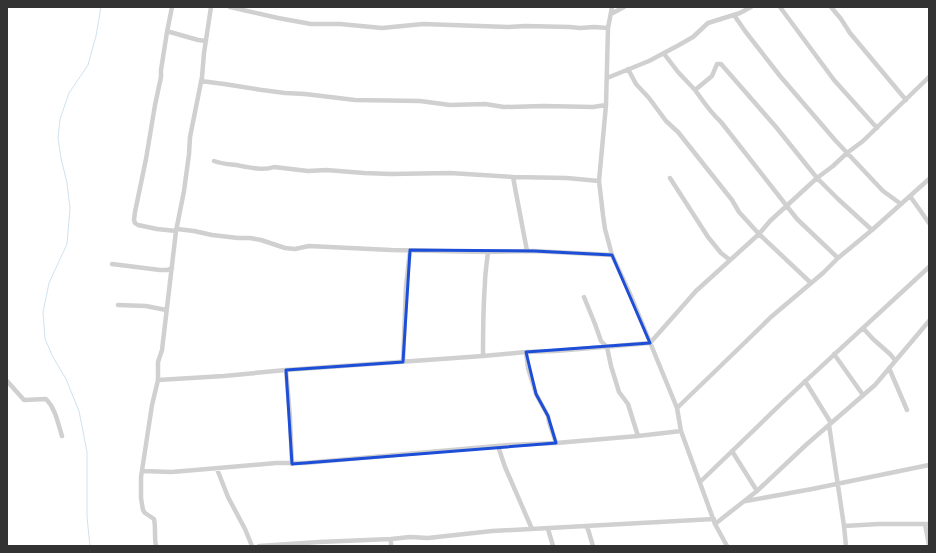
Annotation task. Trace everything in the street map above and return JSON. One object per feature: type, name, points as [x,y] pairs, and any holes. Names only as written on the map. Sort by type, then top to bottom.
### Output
[{"type":"street","points":[[172,7],[161,77],[135,212],[134,220],[138,225],[157,229],[194,231],[212,235],[261,240],[285,248],[295,249],[309,246],[488,252],[527,251],[612,255]]},
{"type":"street","points":[[156,546],[156,524],[154,519],[145,513],[142,506],[141,485],[152,405],[158,380],[158,362],[162,350],[176,230],[190,154],[190,137],[202,77],[211,7]]},
{"type":"street","points":[[230,7],[312,24],[340,24],[382,28],[423,24],[608,28]]},
{"type":"street","points":[[612,7],[608,28],[606,105],[599,181],[605,229],[612,255],[631,296],[677,408],[680,431],[715,522],[727,546]]},
{"type":"street","points":[[611,14],[624,7]]},
{"type":"street","points":[[607,78],[665,53],[693,37],[708,23],[734,15],[751,7]]},
{"type":"street","points":[[780,7],[834,80],[877,128]]},
{"type":"street","points":[[830,7],[906,100]]},
{"type":"street","points":[[734,15],[780,76],[847,153],[883,191],[901,204]]},
{"type":"street","points":[[167,32],[206,41]]},
{"type":"street","points":[[665,53],[678,72],[721,122],[797,219],[838,258]]},
{"type":"street","points":[[695,90],[712,76],[717,64],[721,64],[776,127],[817,178],[872,230]]},
{"type":"street","points":[[628,69],[636,84],[649,98],[666,121],[678,132],[732,200],[739,212],[759,234],[811,283]]},
{"type":"street","points":[[158,380],[650,343],[696,291],[759,234],[770,221],[817,178],[863,141],[929,78]]},
{"type":"street","points":[[201,81],[285,93],[355,100],[420,101],[450,105],[485,104],[504,107],[593,107],[606,105]]},
{"type":"street","points":[[214,161],[226,164],[269,169],[274,167],[308,171],[326,170],[391,174],[450,173],[513,177],[567,178],[599,181]]},
{"type":"street","points":[[513,177],[527,251]]},
{"type":"street","points":[[670,178],[708,237],[721,253],[730,260]]},
{"type":"street","points":[[677,408],[771,317],[929,179]]},
{"type":"street","points":[[910,196],[929,223]]},
{"type":"street","points":[[404,362],[406,302],[410,250]]},
{"type":"street","points":[[483,356],[484,282],[488,252]]},
{"type":"street","points":[[112,264],[160,270],[172,268]]},
{"type":"street","points":[[700,482],[805,381],[929,267]]},
{"type":"street","points":[[584,297],[601,341],[607,347],[619,392],[628,404],[638,436]]},
{"type":"street","points":[[118,304],[146,306],[166,310]]},
{"type":"street","points":[[259,546],[410,537],[428,538],[492,531],[548,528],[715,522],[757,492],[863,395],[889,368],[929,321]]},
{"type":"street","points":[[863,328],[873,340],[895,360]]},
{"type":"street","points":[[526,352],[528,368],[536,394],[548,416],[556,443]]},
{"type":"street","points":[[834,354],[863,395]]},
{"type":"street","points":[[889,368],[907,410]]},
{"type":"street","points":[[286,370],[292,464]]},
{"type":"street","points":[[805,381],[830,424],[846,546]]},
{"type":"street","points":[[7,382],[24,400],[46,399],[54,412],[62,436]]},
{"type":"street","points":[[143,471],[172,472],[276,463],[292,464],[498,446],[556,443],[680,431]]},
{"type":"street","points":[[498,446],[505,467],[532,529]]},
{"type":"street","points":[[732,450],[757,492]]},
{"type":"street","points":[[745,501],[929,465]]},
{"type":"street","points":[[217,469],[228,497],[252,546]]},
{"type":"street","points":[[844,526],[927,524],[929,545]]},
{"type":"street","points":[[588,526],[593,546]]},
{"type":"street","points":[[548,528],[553,546]]},
{"type":"street","points":[[391,538],[391,546]]},
{"type":"highlighted area","points":[[410,250],[534,251],[612,255],[650,343],[526,352],[536,394],[548,416],[556,443],[292,464],[286,370],[403,362]]},
{"type":"waterway","points":[[90,546],[87,517],[87,452],[79,411],[66,379],[53,357],[45,339],[43,312],[49,283],[67,244],[70,208],[67,183],[58,138],[60,119],[69,93],[88,65],[96,36],[101,7]]}]
